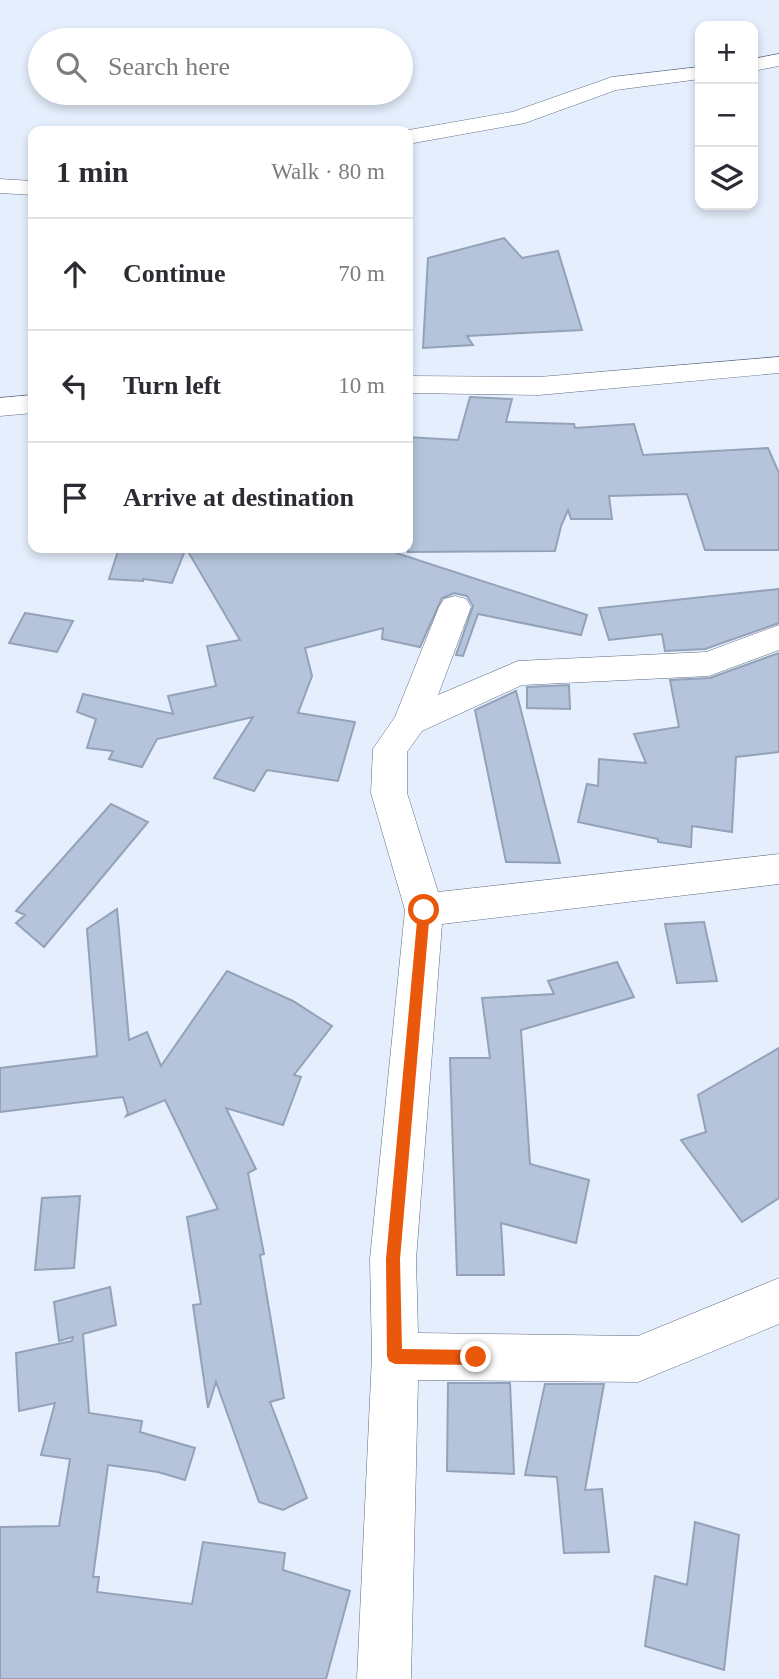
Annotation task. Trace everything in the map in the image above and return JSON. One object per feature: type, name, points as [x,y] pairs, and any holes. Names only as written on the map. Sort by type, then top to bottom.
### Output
[{"type":"street","points":[[758,64],[779,60]]},
{"type":"street","points":[[413,136],[517,118],[612,84],[695,74]]},
{"type":"street","points":[[0,186],[28,188]]},
{"type":"street","points":[[413,386],[539,386],[779,365]]},
{"type":"street","points":[[0,407],[28,404]]},
{"type":"street","points":[[384,1679],[395,1356],[393,1259],[424,910],[388,793],[390,749],[411,722],[455,607]]},
{"type":"street","points":[[411,722],[518,673],[709,664],[779,637]]},
{"type":"street","points":[[424,910],[779,869]]},
{"type":"street","points":[[395,1356],[638,1359],[779,1301]]},
{"type":"building","points":[[504,238],[522,258],[558,251],[582,330],[467,336],[473,345],[423,348],[428,258]]},
{"type":"building","points":[[470,397],[512,399],[506,422],[574,424],[575,428],[634,424],[643,455],[768,448],[779,473],[779,550],[705,550],[687,494],[609,496],[612,519],[571,519],[568,510],[555,551],[413,552],[413,437],[458,440]]},
{"type":"building","points":[[117,553],[184,553],[172,583],[143,579],[109,579]]},
{"type":"building","points":[[189,553],[396,553],[587,615],[581,635],[478,614],[463,656],[456,655],[473,606],[467,596],[454,593],[442,598],[420,647],[382,639],[383,628],[305,648],[312,676],[298,713],[355,722],[338,781],[267,770],[254,791],[214,778],[253,717],[157,739],[142,767],[109,759],[113,751],[87,748],[96,719],[77,712],[83,694],[173,714],[168,696],[216,686],[207,646],[240,640]]},
{"type":"building","points":[[779,589],[779,623],[705,649],[665,651],[662,634],[609,640],[599,608]]},
{"type":"building","points":[[25,613],[73,621],[57,652],[9,643]]},
{"type":"building","points":[[779,653],[779,752],[736,757],[732,832],[692,826],[691,847],[658,842],[658,839],[578,822],[587,784],[598,786],[599,759],[646,763],[634,734],[679,727],[670,680],[710,678]]},
{"type":"building","points":[[569,685],[570,709],[527,708],[527,687]]},
{"type":"building","points":[[516,691],[560,863],[506,862],[475,710]]},
{"type":"building","points":[[111,804],[148,822],[44,947],[16,923],[25,915],[16,911]]},
{"type":"building","points":[[117,909],[129,1040],[147,1032],[161,1066],[227,971],[293,1001],[332,1026],[294,1075],[301,1077],[283,1125],[226,1108],[256,1169],[248,1173],[264,1254],[260,1255],[284,1398],[270,1402],[307,1498],[283,1510],[259,1502],[216,1382],[208,1408],[193,1305],[201,1304],[187,1217],[218,1209],[165,1100],[126,1116],[128,1113],[123,1097],[0,1112],[0,1068],[97,1056],[87,929]]},
{"type":"building","points":[[704,922],[717,981],[677,983],[665,924]]},
{"type":"building","points":[[617,962],[634,997],[521,1030],[530,1164],[589,1180],[576,1243],[501,1223],[504,1275],[457,1275],[450,1058],[490,1058],[482,998],[554,994],[548,981]]},
{"type":"building","points":[[779,1048],[779,1198],[742,1222],[681,1140],[706,1132],[698,1095]]},
{"type":"building","points":[[80,1196],[74,1268],[35,1270],[42,1198]]},
{"type":"building","points":[[110,1287],[116,1325],[83,1334],[89,1413],[142,1421],[140,1432],[195,1448],[185,1480],[158,1472],[108,1465],[93,1577],[99,1577],[97,1592],[192,1604],[203,1542],[285,1553],[283,1570],[350,1591],[326,1679],[0,1679],[0,1527],[59,1526],[70,1459],[41,1455],[55,1403],[19,1411],[16,1353],[72,1341],[73,1337],[59,1341],[54,1302]]},
{"type":"building","points":[[448,1383],[510,1383],[514,1474],[447,1471]]},
{"type":"building","points":[[545,1384],[604,1384],[585,1490],[602,1489],[609,1552],[564,1553],[557,1477],[525,1475]]},
{"type":"building","points":[[695,1522],[739,1535],[724,1670],[645,1646],[655,1576],[687,1585]]},
{"type":"route","points":[[424,910],[393,1259],[395,1356],[476,1357]]}]
